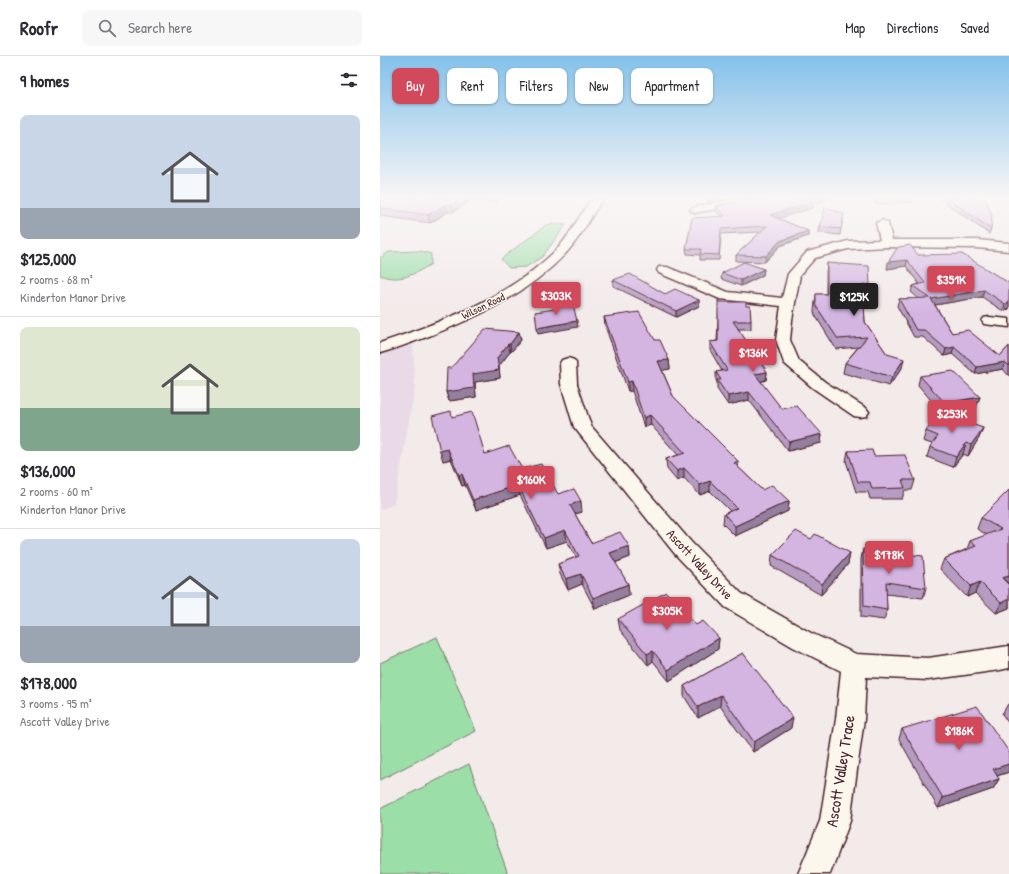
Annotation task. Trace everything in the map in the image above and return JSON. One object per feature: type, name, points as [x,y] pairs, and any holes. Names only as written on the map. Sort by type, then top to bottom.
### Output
[{"type":"street","name":"Wilson Road","points":[[380,348],[432,330],[488,304],[523,285],[549,264],[564,248],[572,237]]},
{"type":"street","points":[[886,237],[887,243]]},
{"type":"street","points":[[860,412],[819,386],[792,363],[783,340],[794,274],[811,255],[848,245],[887,243],[977,244],[1009,247]]},
{"type":"street","points":[[663,270],[725,296],[788,303]]},
{"type":"street","points":[[989,321],[1009,323]]},
{"type":"street","name":"Ascott Valley Drive","points":[[568,363],[569,384],[583,427],[683,548],[733,600],[802,640],[854,664],[928,669],[1009,657]]},
{"type":"street","name":"Ascott Valley Trace","points":[[814,874],[835,821],[850,719],[854,664]]},
{"type":"shaded area","points":[[413,343],[415,388],[394,504],[380,510],[380,353]]},
{"type":"green space","points":[[530,237],[557,237],[542,257],[526,267],[509,268],[501,259]]},
{"type":"green space","points":[[420,251],[431,254],[431,264],[413,274],[400,278],[380,275],[380,258],[389,252]]},
{"type":"green space","points":[[437,637],[476,731],[380,780],[380,663]]},
{"type":"green space","points":[[469,764],[508,874],[380,874],[380,809]]},
{"type":"building","points":[[688,237],[720,237],[719,255],[700,254],[701,249],[686,249]]},
{"type":"building","points":[[755,237],[791,237],[780,241],[766,256],[736,255]]},
{"type":"building","points":[[910,245],[918,255],[962,254],[1009,283],[1009,303],[1005,304],[984,290],[931,299],[952,333],[968,330],[1000,356],[1009,346],[1009,366],[1005,362],[977,367],[954,347],[946,349],[924,330],[916,330],[899,299],[930,298],[913,286],[925,283],[907,260],[888,262],[898,247]]},
{"type":"building","points":[[744,262],[764,269],[741,280],[722,273]]},
{"type":"building","points":[[827,263],[869,266],[870,285],[863,284],[865,322],[887,354],[904,359],[892,377],[845,363],[867,337],[838,339],[816,306],[816,294],[827,294]]},
{"type":"building","points":[[630,274],[665,294],[675,289],[699,300],[676,311],[613,280]]},
{"type":"building","points":[[718,299],[719,302],[746,302],[746,306],[750,306],[751,321],[733,321],[767,372],[755,374],[782,409],[797,406],[822,434],[789,442],[749,392],[728,396],[717,380],[721,380],[716,372],[727,370],[710,342],[718,341]]},
{"type":"building","points":[[573,304],[577,321],[537,328],[535,312],[555,309],[555,306]]},
{"type":"building","points":[[639,312],[655,340],[660,340],[669,360],[658,361],[673,396],[738,461],[734,463],[762,490],[772,485],[789,501],[735,526],[724,514],[737,508],[710,481],[700,485],[684,468],[677,471],[666,459],[685,453],[650,415],[644,418],[632,381],[628,382],[604,317]]},
{"type":"building","points":[[485,329],[519,332],[497,358],[499,370],[473,374],[474,388],[446,392],[447,368],[451,368]]},
{"type":"building","points":[[953,371],[980,397],[945,403],[920,376]]},
{"type":"building","points":[[451,411],[452,417],[472,412],[485,454],[509,446],[522,469],[541,464],[558,494],[574,489],[581,501],[570,505],[591,543],[620,532],[629,546],[610,553],[628,584],[593,598],[581,574],[566,579],[558,564],[579,556],[565,530],[544,538],[518,485],[473,500],[462,474],[459,475],[448,449],[440,451],[432,416]]},
{"type":"building","points":[[940,413],[983,428],[971,445],[966,443],[956,457],[930,447],[938,436],[926,431]]},
{"type":"building","points":[[872,450],[874,456],[905,455],[915,480],[902,480],[905,488],[872,489],[870,482],[858,482],[848,451]]},
{"type":"building","points":[[1009,490],[1009,576],[1002,578],[1009,585],[1009,599],[1001,603],[980,582],[971,586],[944,559],[976,546],[970,541],[1001,529],[981,518]]},
{"type":"building","points":[[796,531],[811,539],[815,534],[850,553],[822,584],[772,555]]},
{"type":"building","points":[[863,549],[923,556],[926,588],[886,582],[887,610],[864,606]]},
{"type":"building","points":[[666,592],[696,625],[703,621],[719,638],[668,670],[653,651],[647,654],[618,619]]},
{"type":"building","points":[[743,653],[793,718],[754,742],[721,695],[698,707],[684,686]]},
{"type":"building","points":[[977,706],[1009,752],[1009,764],[993,769],[999,779],[943,798],[902,729]]}]
